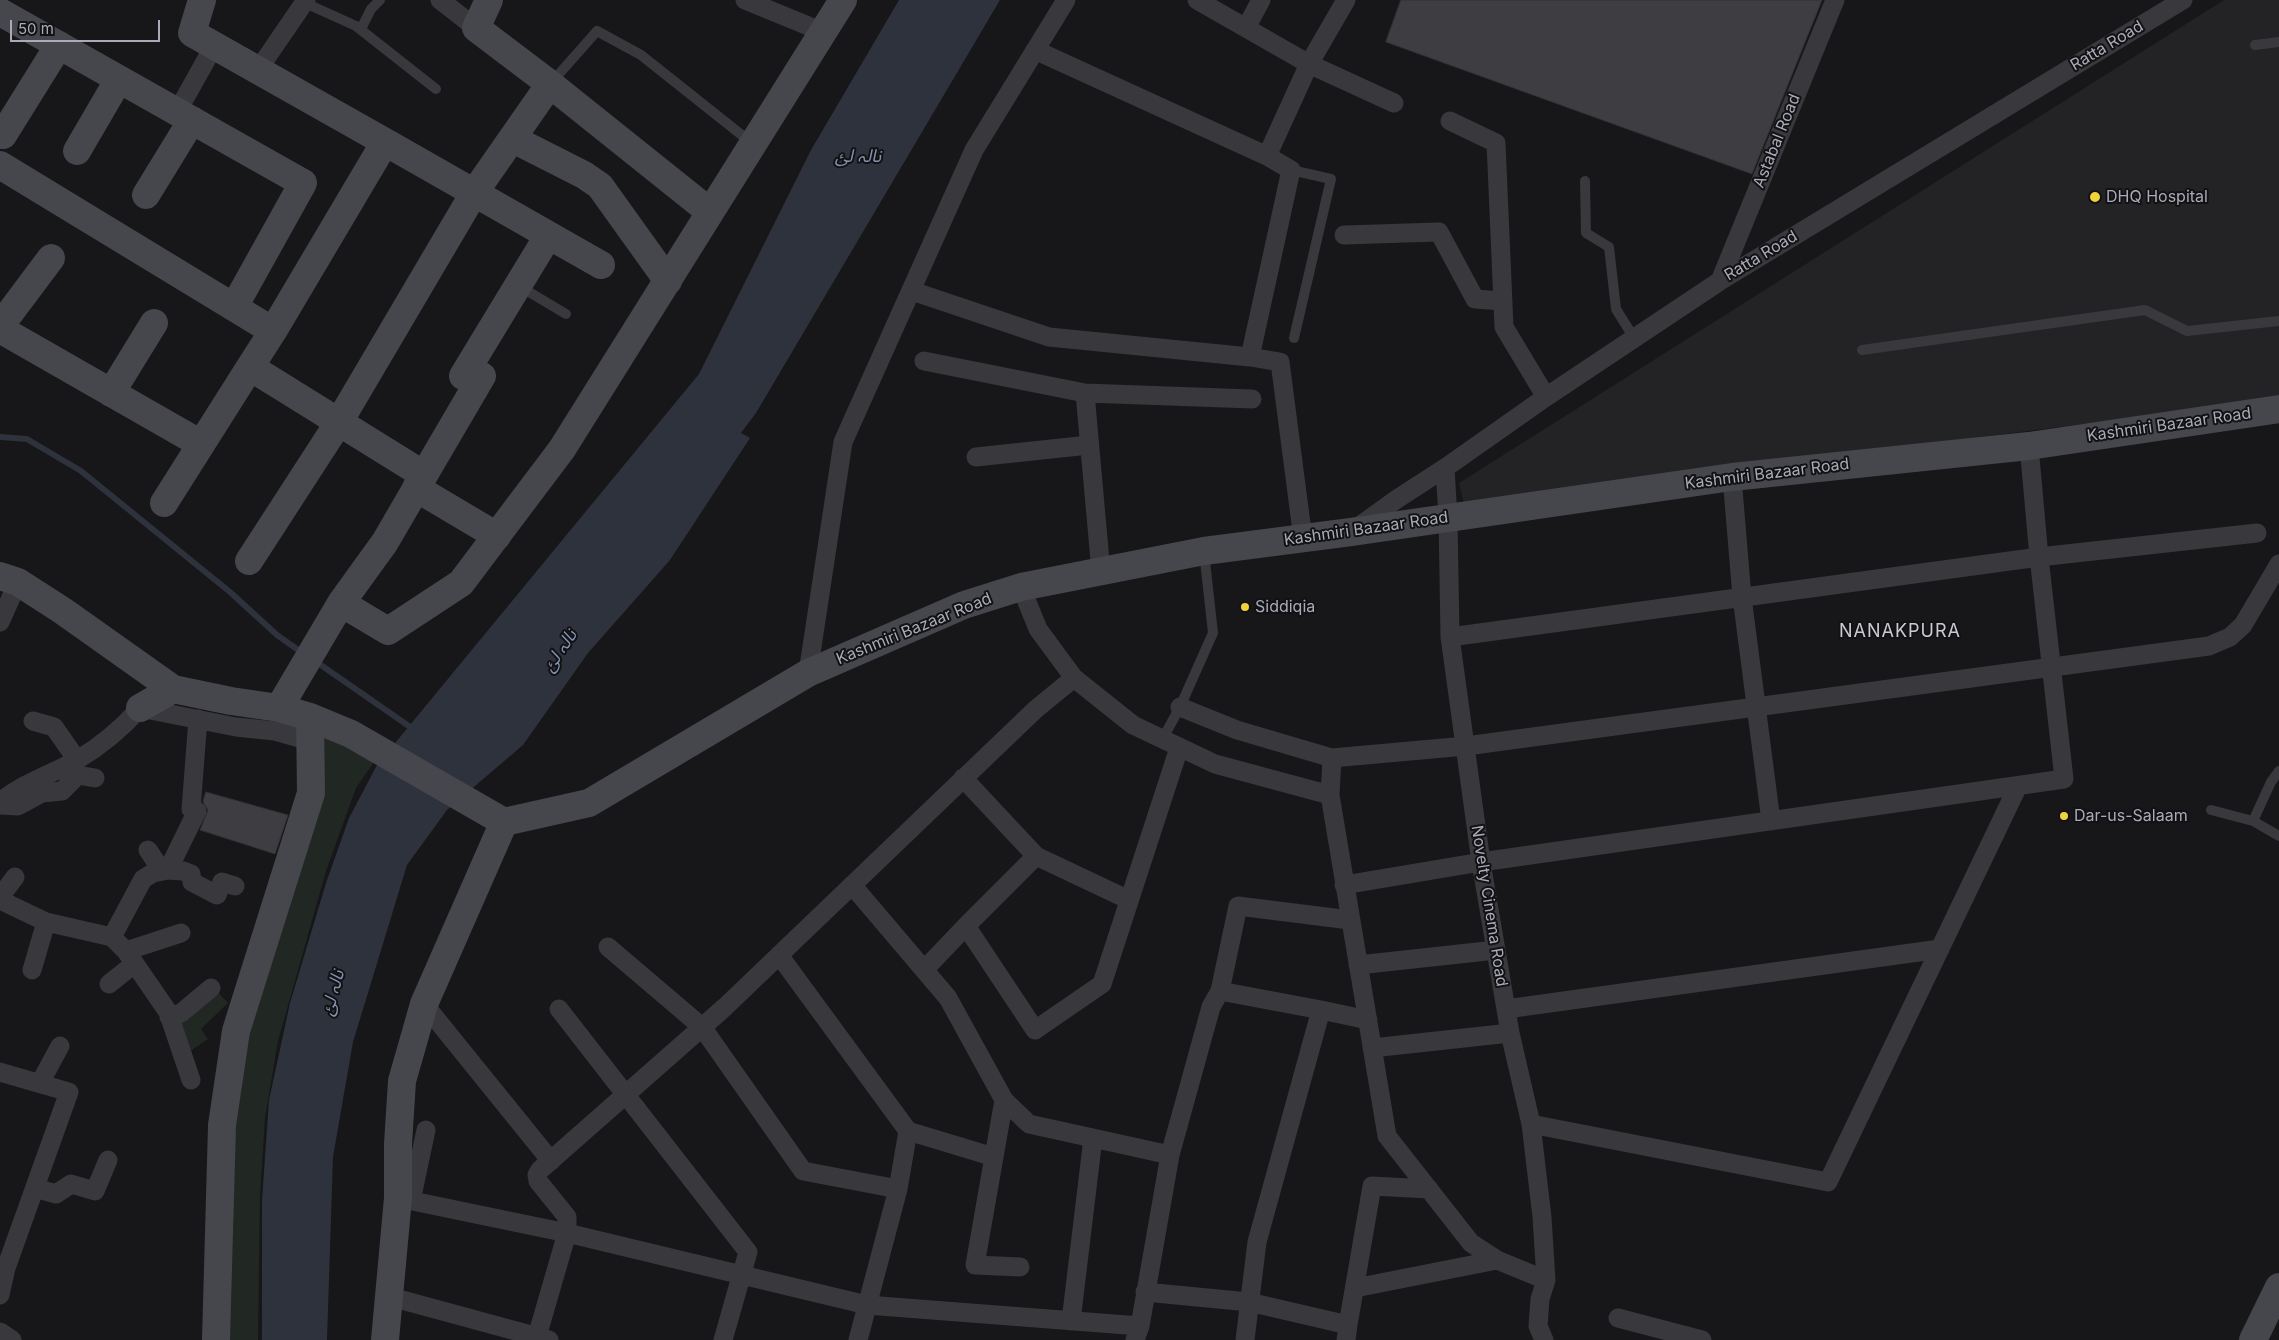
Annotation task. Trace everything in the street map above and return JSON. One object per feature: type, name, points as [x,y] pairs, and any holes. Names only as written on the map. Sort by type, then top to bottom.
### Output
[{"type":"street","points":[[202,0],[192,33],[601,265]]},
{"type":"street","points":[[440,0],[550,84],[710,212]]},
{"type":"street","points":[[476,28],[489,0]]},
{"type":"street","points":[[744,0],[823,32]]},
{"type":"street","points":[[337,611],[388,630],[461,583],[562,449],[843,0]]},
{"type":"street","points":[[808,673],[843,442],[974,150],[1066,0]]},
{"type":"street","points":[[1197,0],[1309,64],[1394,103]]},
{"type":"street","points":[[1246,28],[1261,0]]},
{"type":"street","points":[[1267,156],[1309,64],[1346,0]]},
{"type":"street","name":"Astabal Road","points":[[1720,281],[1835,0]]},
{"type":"street","name":"Ratta Road","points":[[1351,532],[1546,397],[1720,281],[2183,0]]},
{"type":"street","points":[[258,70],[305,1]]},
{"type":"street","points":[[0,12],[303,183],[234,307]]},
{"type":"street","points":[[4,135],[59,45]]},
{"type":"street","points":[[146,195],[185,116],[214,46]]},
{"type":"street","points":[[1035,50],[1267,156],[1291,170],[1250,357]]},
{"type":"street","points":[[77,151],[119,79]]},
{"type":"street","points":[[249,561],[339,422],[474,193],[550,84]]},
{"type":"street","points":[[1450,121],[1496,143],[1504,328],[1546,397]]},
{"type":"street","points":[[512,139],[584,175],[600,186],[668,280]]},
{"type":"street","points":[[164,503],[274,331],[385,142]]},
{"type":"street","points":[[0,164],[274,331]]},
{"type":"street","points":[[1344,235],[1439,232],[1474,299],[1503,301]]},
{"type":"street","points":[[279,708],[337,611],[385,542],[420,482],[518,286],[548,236]]},
{"type":"street","points":[[51,258],[0,327],[201,444]]},
{"type":"street","points":[[912,290],[1049,337],[1250,357],[1280,362],[1303,539]]},
{"type":"street","points":[[111,393],[154,323]]},
{"type":"street","points":[[924,360],[1086,393],[1252,399]]},
{"type":"street","points":[[250,367],[339,422],[497,536]]},
{"type":"street","points":[[1086,393],[1101,572]]},
{"type":"street","name":"Kashmiri Bazaar Road","points":[[504,822],[589,803],[808,673],[964,605],[1022,587],[1204,551],[1303,539],[1732,477],[2029,446],[2279,408]]},
{"type":"street","points":[[976,457],[1089,445]]},
{"type":"street","points":[[1344,885],[1481,862],[2064,780],[2039,557],[2029,446]]},
{"type":"street","name":"Novelty Cinema Road","points":[[1445,468],[1448,518],[1450,637],[1481,862],[1510,1033],[1531,1124],[1542,1217],[1546,1280],[1538,1313],[1538,1326],[1544,1340]]},
{"type":"street","points":[[1732,477],[1742,597],[1771,821]]},
{"type":"street","points":[[1450,637],[2039,557],[2257,533]]},
{"type":"street","points":[[1180,707],[1237,730],[1332,758],[1466,746],[2209,646],[2230,637],[2243,625],[2279,564]]},
{"type":"street","points":[[0,622],[9,579],[173,689],[231,701],[279,708],[310,729]]},
{"type":"street","points":[[1022,587],[1038,629],[1074,678],[1133,725],[1215,764],[1330,795]]},
{"type":"street","points":[[391,1297],[541,1339],[567,1233],[567,1217],[538,1181],[538,1175],[551,1161],[780,955],[1036,709],[1074,678]]},
{"type":"street","points":[[0,804],[17,788],[77,760],[121,728],[140,708],[173,689]]},
{"type":"street","points":[[140,708],[236,727],[276,731],[310,729],[351,734],[504,822],[424,1004],[402,1081],[405,1200]]},
{"type":"street","points":[[165,871],[196,811],[191,809],[198,719]]},
{"type":"street","points":[[34,721],[54,727],[77,760]]},
{"type":"street","points":[[216,1340],[222,1125],[230,1069],[236,1031],[311,793],[310,729]]},
{"type":"street","points":[[966,926],[1035,1030],[1102,984],[1129,900],[1171,744]]},
{"type":"street","points":[[1332,758],[1330,795],[1387,1136],[1471,1243],[1497,1260],[1546,1280]]},
{"type":"street","points":[[0,804],[18,806],[42,794],[62,791],[78,775],[94,778]]},
{"type":"street","points":[[963,778],[1036,856],[1129,900]]},
{"type":"street","points":[[1531,1124],[1828,1182],[2018,786]]},
{"type":"street","points":[[148,850],[165,871]]},
{"type":"street","points":[[924,970],[1036,856]]},
{"type":"street","points":[[112,937],[143,879],[165,871],[183,871],[191,874],[192,882],[217,895],[222,882],[235,886]]},
{"type":"street","points":[[15,877],[0,898],[46,922],[112,937],[159,998],[168,1026],[191,1080]]},
{"type":"street","points":[[852,885],[948,998],[1004,1100],[1028,1124],[1170,1155]]},
{"type":"street","points":[[405,1200],[567,1233],[867,1305],[1071,1321],[1137,1333],[1170,1155],[1211,1007],[1220,991],[1238,906],[1350,920]]},
{"type":"street","points":[[32,970],[46,922]]},
{"type":"street","points":[[109,984],[130,958],[181,933]]},
{"type":"street","points":[[608,947],[702,1027],[803,1171],[898,1189]]},
{"type":"street","points":[[1506,1010],[1940,949]]},
{"type":"street","points":[[1358,966],[1496,950]]},
{"type":"street","points":[[780,955],[908,1131],[994,1157]]},
{"type":"street","points":[[168,1026],[211,988]]},
{"type":"street","points":[[1220,991],[1368,1020]]},
{"type":"street","points":[[424,1004],[551,1161]]},
{"type":"street","points":[[559,1009],[748,1252],[723,1340]]},
{"type":"street","points":[[1245,1340],[1257,1242],[1321,1010]]},
{"type":"street","points":[[1372,1048],[1510,1033]]},
{"type":"street","points":[[40,1082],[60,1046]]},
{"type":"street","points":[[0,1072],[40,1082],[69,1092],[6,1268],[0,1295]]},
{"type":"street","points":[[1004,1100],[975,1264],[1020,1266]]},
{"type":"street","points":[[385,1340],[405,1200],[426,1130]]},
{"type":"street","points":[[858,1340],[898,1189],[908,1131]]},
{"type":"street","points":[[1071,1321],[1093,1138]]},
{"type":"street","points":[[35,1188],[56,1194],[70,1184],[95,1191],[108,1160]]},
{"type":"street","points":[[1145,1292],[1249,1302],[1347,1332],[1372,1186],[1429,1189]]},
{"type":"street","points":[[1355,1288],[1497,1260]]},
{"type":"street","points":[[2253,1340],[2279,1287]]},
{"type":"street","points":[[1618,1318],[1702,1340]]},
{"type":"street","points":[[0,1332],[12,1340]]},
{"type":"lane","points":[[361,29],[371,9],[380,0]]},
{"type":"lane","points":[[305,1],[361,29],[436,89]]},
{"type":"lane","points":[[550,84],[597,31],[641,55],[753,144]]},
{"type":"lane","points":[[2254,45],[2279,42]]},
{"type":"lane","points":[[1291,170],[1331,179],[1294,338]]},
{"type":"lane","points":[[1585,181],[1586,233],[1609,247],[1616,309],[1634,338]]},
{"type":"lane","points":[[518,286],[566,314]]},
{"type":"lane","points":[[1862,350],[2145,310],[2187,331],[2279,321]]},
{"type":"lane","points":[[1171,744],[1180,707],[1213,633],[1204,551]]},
{"type":"lane","points":[[2253,821],[2271,782],[2279,771]]},
{"type":"lane","points":[[2211,810],[2253,821],[2279,836]]},
{"type":"shaded area","name":"DHQ Hospital","points":[[2224,0],[2279,0],[2279,395],[2153,415],[1464,503],[1459,483]]},
{"type":"shaded area","points":[[322,735],[374,762],[356,788],[326,871],[278,1041],[265,1118],[260,1195],[258,1340],[222,1340],[240,1039]]},
{"type":"shaded area","points":[[214,988],[228,1003],[201,1029],[208,1039],[186,1054],[173,1022]]},
{"type":"water","name":"نالہ لئ","points":[[899,0],[1000,0],[756,413],[741,433],[750,438],[670,560],[588,653],[523,745],[447,810],[407,865],[353,1042],[333,1157],[327,1340],[262,1340],[262,1200],[269,1100],[290,1003],[326,883],[349,818],[377,765],[699,374],[811,150]]},
{"type":"building","points":[[1401,0],[1822,0],[1752,174],[1386,42]]},
{"type":"building","points":[[206,792],[288,815],[275,854],[200,830],[208,810],[203,802]]},
{"type":"waterway","points":[[0,437],[27,439],[81,471],[230,592],[277,635],[304,654]]},
{"type":"waterway","points":[[315,661],[416,731]]},
{"type":"place","name":"DHQ Hospital","points":[[2095,197]]},
{"type":"place","name":"Siddiqia","points":[[1245,607]]},
{"type":"place","name":"Dar-us-Salaam","points":[[2064,816]]},
{"type":"district","name":"NANAKPURA","points":[[1900,632]]}]
